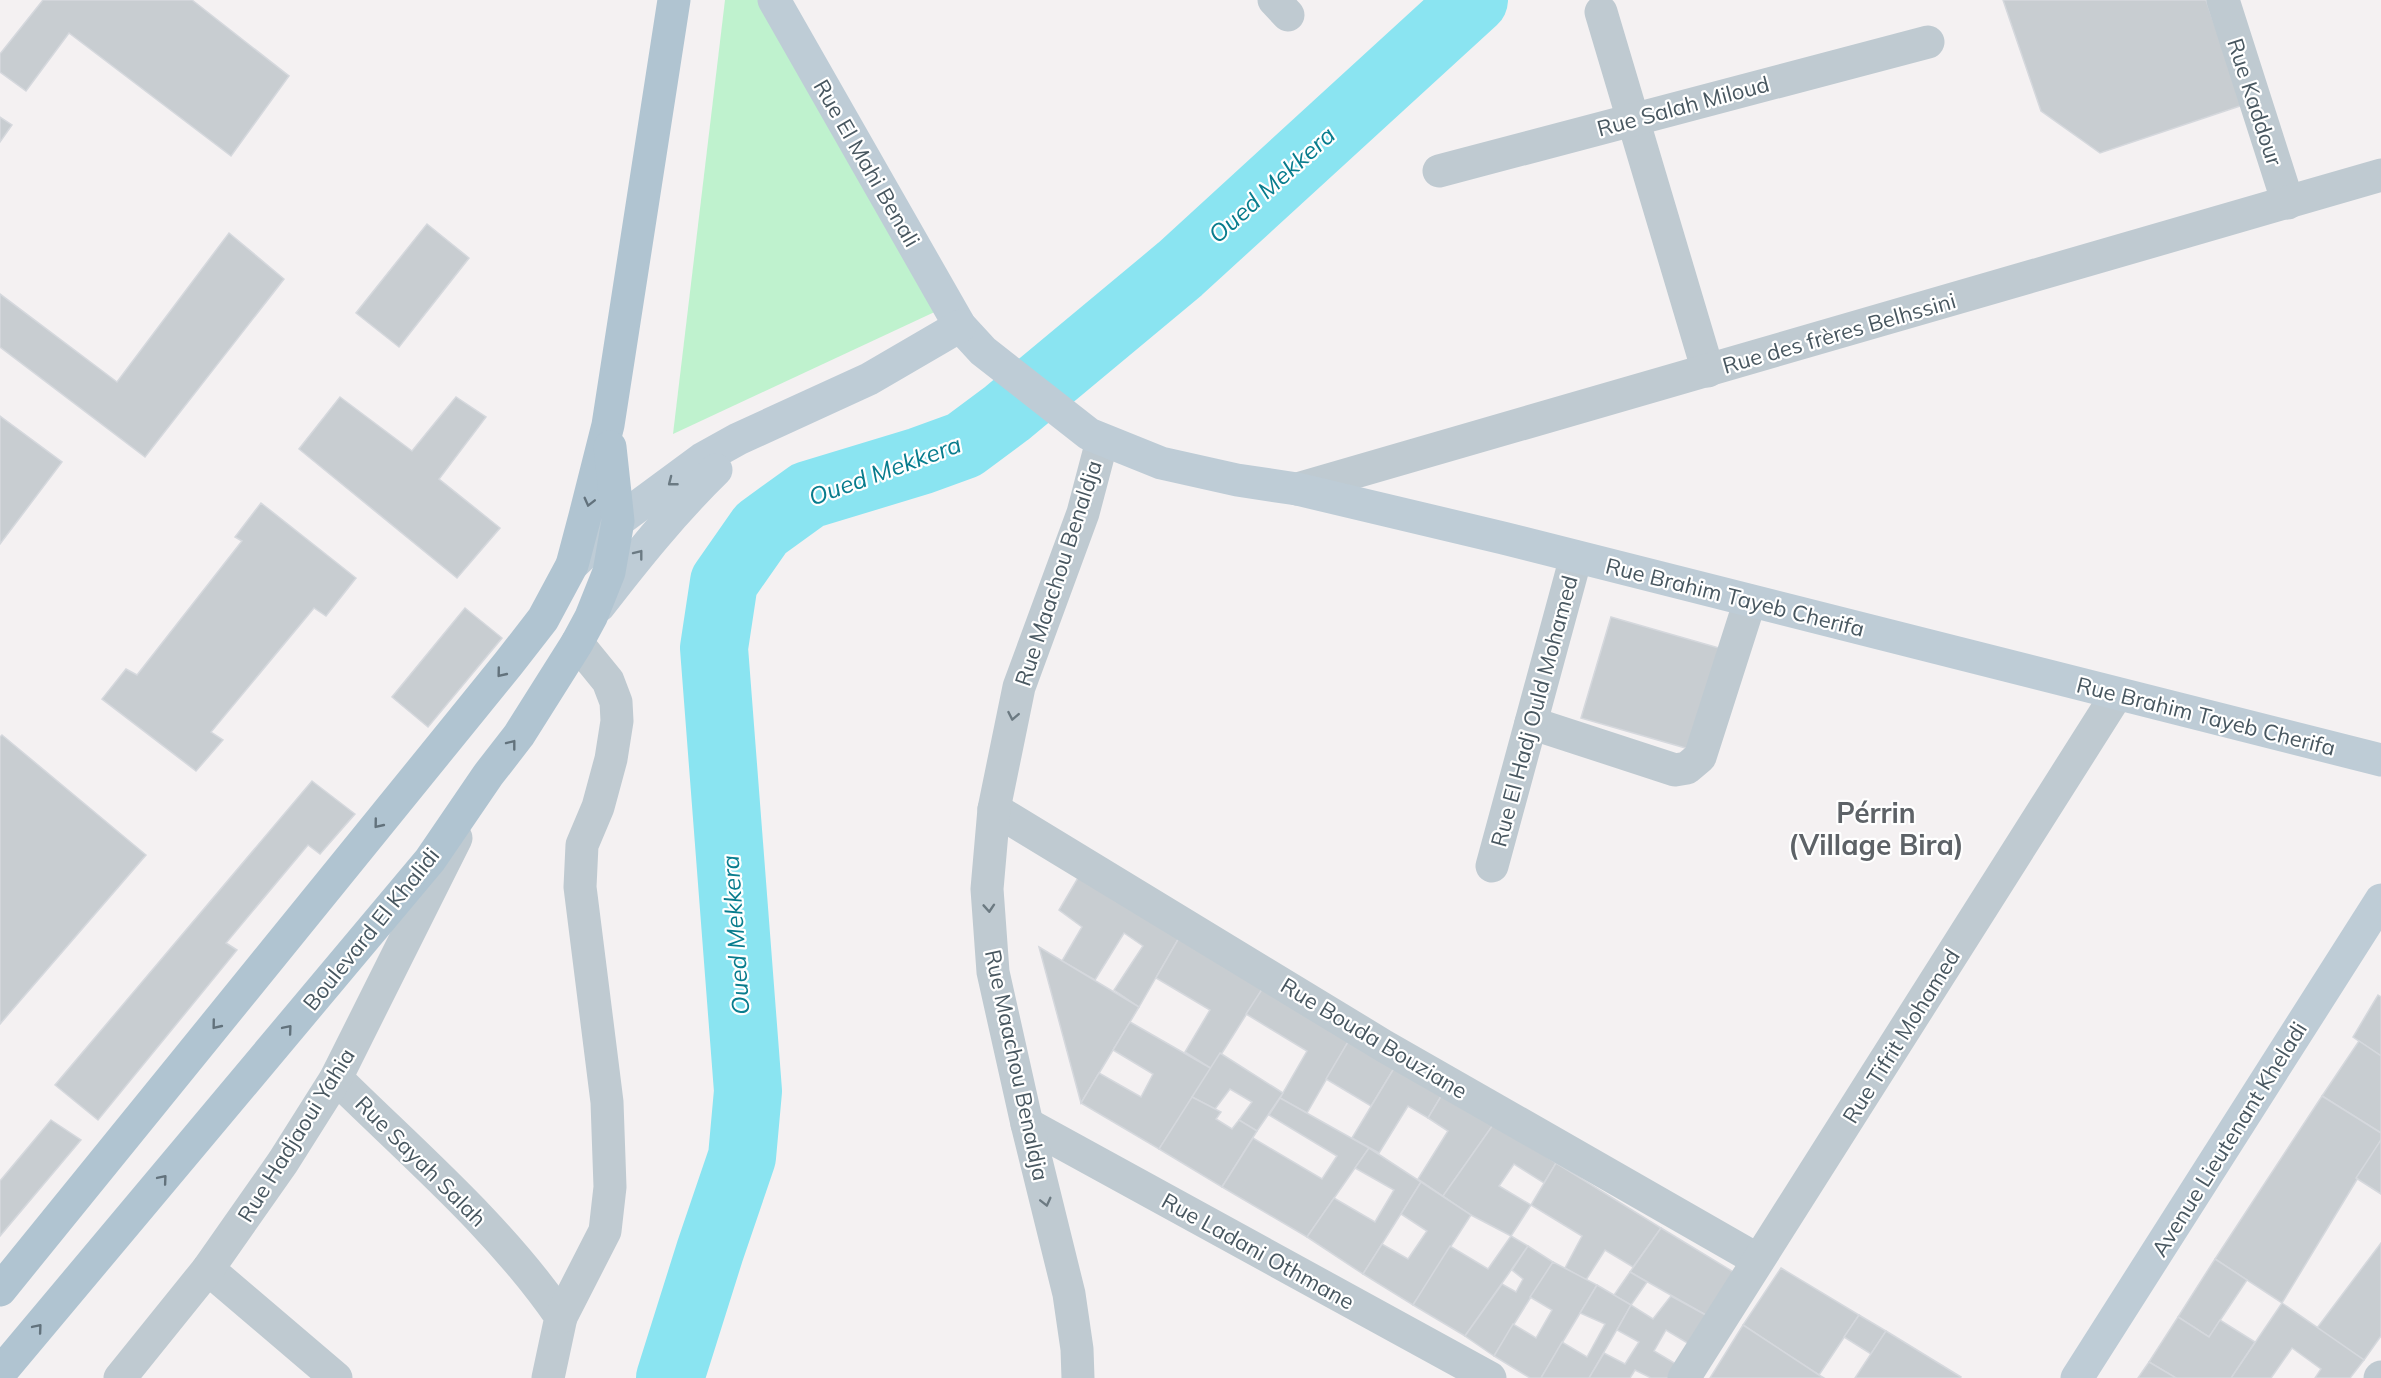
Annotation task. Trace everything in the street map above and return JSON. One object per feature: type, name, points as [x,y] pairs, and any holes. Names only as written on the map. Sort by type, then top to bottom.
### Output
[{"type":"main road","points":[[0,1290],[508,664],[543,619],[572,565],[608,425],[674,0]]},
{"type":"main road","name":"Rue El Mahi Benali","points":[[774,0],[960,326],[983,351]]},
{"type":"main road","points":[[572,565],[618,521],[702,459],[738,439],[868,380],[960,326]]},
{"type":"main road","name":"Rue Brahim Tayeb Cherifa","points":[[983,351],[1096,437],[1161,464],[1237,480],[1297,489],[2381,760]]},
{"type":"main road","name":"Boulevard El Khalidi","points":[[0,1373],[430,860],[488,775],[519,735],[584,630],[609,572],[618,521],[608,425]]},
{"type":"main road","points":[[584,630],[644,547],[687,498],[720,467],[738,439]]},
{"type":"main road","name":"Avenue Lieutenant Kheladi","points":[[2077,1378],[2381,900]]},
{"type":"street","name":"Rue Kaddour","points":[[2223,0],[2288,203]]},
{"type":"street","points":[[1601,12],[1708,371]]},
{"type":"street","name":"Rue Salah Miloud","points":[[1439,171],[1928,42]]},
{"type":"street","name":"Rue des frères Belhssini","points":[[1297,489],[2381,175]]},
{"type":"street","name":"Rue Maachou Benaldja","points":[[1078,1378],[1070,1294],[1027,1124],[993,972],[987,889],[994,809],[1019,687],[1083,513],[1096,437]]},
{"type":"street","name":"Rue El Hadj Ould Mohamed","points":[[1492,866],[1576,557]]},
{"type":"street","points":[[1531,723],[1675,770],[1687,768],[1700,757],[1750,601]]},
{"type":"street","points":[[548,1378],[561,1317],[605,1231],[610,1187],[607,1102],[580,887],[582,845],[598,807],[611,759],[617,721],[616,702],[584,630]]},
{"type":"street","name":"Rue Tifrit Mohamed","points":[[1684,1378],[2117,694]]},
{"type":"street","name":"Rue Hadjaoui Yahia","points":[[120,1378],[208,1269],[284,1162],[336,1078],[488,775]]},
{"type":"street","name":"Rue Bouda Bouziane","points":[[994,809],[1384,1046],[1758,1260]]},
{"type":"street","name":"Rue Sayah Salah","points":[[336,1078],[506,1244],[536,1280],[561,1317]]},
{"type":"street","name":"Rue Ladani Othmane","points":[[1027,1124],[1490,1378]]},
{"type":"street","points":[[208,1269],[336,1378]]},
{"type":"green space","points":[[725,0],[767,0],[941,309],[673,434]]},
{"type":"building","points":[[43,0],[192,0],[289,76],[231,156],[69,33],[26,91],[0,72],[0,54]]},
{"type":"building","points":[[2003,0],[2206,0],[2243,105],[2100,153],[2041,111]]},
{"type":"building","points":[[0,117],[12,125],[0,142]]},
{"type":"building","points":[[427,224],[469,258],[399,347],[356,313]]},
{"type":"building","points":[[229,233],[284,279],[145,457],[0,347],[0,294],[117,382]]},
{"type":"building","points":[[340,397],[412,451],[456,397],[486,417],[439,479],[500,528],[457,578],[299,449]]},
{"type":"building","points":[[0,416],[62,462],[0,544]]},
{"type":"building","points":[[261,503],[356,578],[326,616],[314,608],[211,732],[223,740],[196,771],[102,699],[126,669],[137,675],[242,541],[235,537]]},
{"type":"building","points":[[465,608],[502,638],[428,727],[392,697]]},
{"type":"building","points":[[1611,617],[1719,648],[1689,749],[1581,718]]},
{"type":"building","points":[[2,735],[146,855],[0,1024],[0,737]]},
{"type":"building","points":[[312,781],[355,814],[320,854],[308,845],[226,943],[237,950],[98,1120],[55,1085]]},
{"type":"building","points":[[1085,866],[1185,927],[1139,1007],[1114,990],[1143,946],[1124,933],[1095,980],[1062,961],[1082,927],[1059,910]]},
{"type":"building","points":[[1183,931],[1268,980],[1212,1069],[1185,1052],[1210,1010],[1156,978]]},
{"type":"building","points":[[1039,947],[1139,1007],[1081,1103]]},
{"type":"building","points":[[1268,980],[1352,1035],[1307,1113],[1280,1098],[1307,1051],[1246,1014]]},
{"type":"building","points":[[2378,995],[2381,997],[2381,1056],[2353,1037]]},
{"type":"building","points":[[1130,1022],[1212,1069],[1159,1149],[1081,1103],[1099,1073],[1141,1097],[1153,1074],[1113,1050]]},
{"type":"building","points":[[1352,1035],[1396,1065],[1371,1106],[1326,1079]]},
{"type":"building","points":[[2359,1041],[2381,1056],[2381,1133],[2322,1096]]},
{"type":"building","points":[[1220,1053],[1283,1093],[1257,1131],[1239,1120],[1252,1102],[1230,1089],[1215,1109],[1192,1097]]},
{"type":"building","points":[[1396,1065],[1443,1093],[1428,1118],[1408,1106],[1379,1153],[1352,1138]]},
{"type":"building","points":[[1443,1093],[1495,1122],[1443,1196],[1418,1179],[1448,1131],[1428,1118]]},
{"type":"building","points":[[2322,1096],[2381,1133],[2381,1140],[2282,1303],[2215,1259]]},
{"type":"building","points":[[1192,1097],[1221,1112],[1216,1119],[1232,1129],[1239,1120],[1257,1131],[1222,1187],[1159,1149]]},
{"type":"building","points":[[1280,1098],[1369,1148],[1307,1237],[1222,1187],[1253,1138],[1322,1179],[1337,1156],[1269,1115]]},
{"type":"building","points":[[51,1120],[81,1140],[0,1236],[0,1181]]},
{"type":"building","points":[[1495,1122],[1556,1163],[1544,1183],[1514,1164],[1499,1186],[1531,1205],[1511,1236],[1471,1215],[1443,1196]]},
{"type":"building","points":[[2381,1140],[2381,1194],[2356,1178]]},
{"type":"building","points":[[1369,1148],[1421,1182],[1363,1274],[1307,1237],[1334,1198],[1375,1222],[1394,1190],[1355,1168]]},
{"type":"building","points":[[1556,1163],[1661,1228],[1633,1267],[1605,1250],[1586,1280],[1565,1268],[1582,1236],[1531,1205]]},
{"type":"building","points":[[1421,1182],[1471,1215],[1413,1305],[1363,1274],[1382,1244],[1408,1259],[1427,1231],[1401,1214]]},
{"type":"building","points":[[1661,1228],[1740,1276],[1713,1319],[1630,1272]]},
{"type":"building","points":[[1511,1236],[1528,1246],[1465,1336],[1413,1305],[1450,1246],[1488,1269]]},
{"type":"building","points":[[2381,1243],[2381,1336],[2364,1360],[2317,1328]]},
{"type":"building","points":[[1528,1246],[1553,1262],[1494,1356],[1465,1336],[1502,1284],[1516,1292],[1523,1279],[1512,1270]]},
{"type":"building","points":[[2215,1259],[2247,1280],[2209,1337],[2178,1317]]},
{"type":"building","points":[[1553,1262],[1597,1285],[1541,1378],[1530,1378],[1494,1356],[1513,1324],[1536,1338],[1552,1310],[1530,1297]]},
{"type":"building","points":[[1781,1268],[1859,1315],[1819,1375],[1743,1325]]},
{"type":"building","points":[[1630,1272],[1647,1282],[1631,1305],[1614,1295]]},
{"type":"building","points":[[1597,1285],[1631,1305],[1589,1378],[1541,1378],[1562,1342],[1587,1357],[1605,1324],[1580,1313]]},
{"type":"building","points":[[1671,1296],[1713,1319],[1694,1347],[1666,1330],[1654,1351],[1681,1367],[1673,1378],[1651,1378],[1635,1370],[1630,1378],[1589,1378],[1604,1353],[1625,1364],[1639,1342],[1617,1330],[1631,1305],[1653,1319]]},
{"type":"building","points":[[2282,1303],[2364,1360],[2350,1378],[2315,1378],[2321,1369],[2292,1348],[2271,1378],[2231,1378]]},
{"type":"building","points":[[1859,1315],[1886,1331],[1871,1354],[1844,1337]]},
{"type":"building","points":[[2178,1317],[2209,1337],[2220,1320],[2255,1342],[2231,1378],[2176,1378],[2149,1362]]},
{"type":"building","points":[[1743,1325],[1819,1375],[1824,1378],[1710,1378]]},
{"type":"building","points":[[1886,1331],[1961,1377],[1855,1378]]},
{"type":"building","points":[[2149,1362],[2176,1378],[2138,1378]]},
{"type":"waterway","name":"Oued Mekkera","points":[[670,1378],[742,1157],[748,1091],[714,648],[724,582],[761,529],[808,495],[920,461],[964,445],[1007,413],[1180,269],[1474,0]]},
{"type":"district","name":"Pérrin (Village Bira)","points":[[1876,829]]}]
